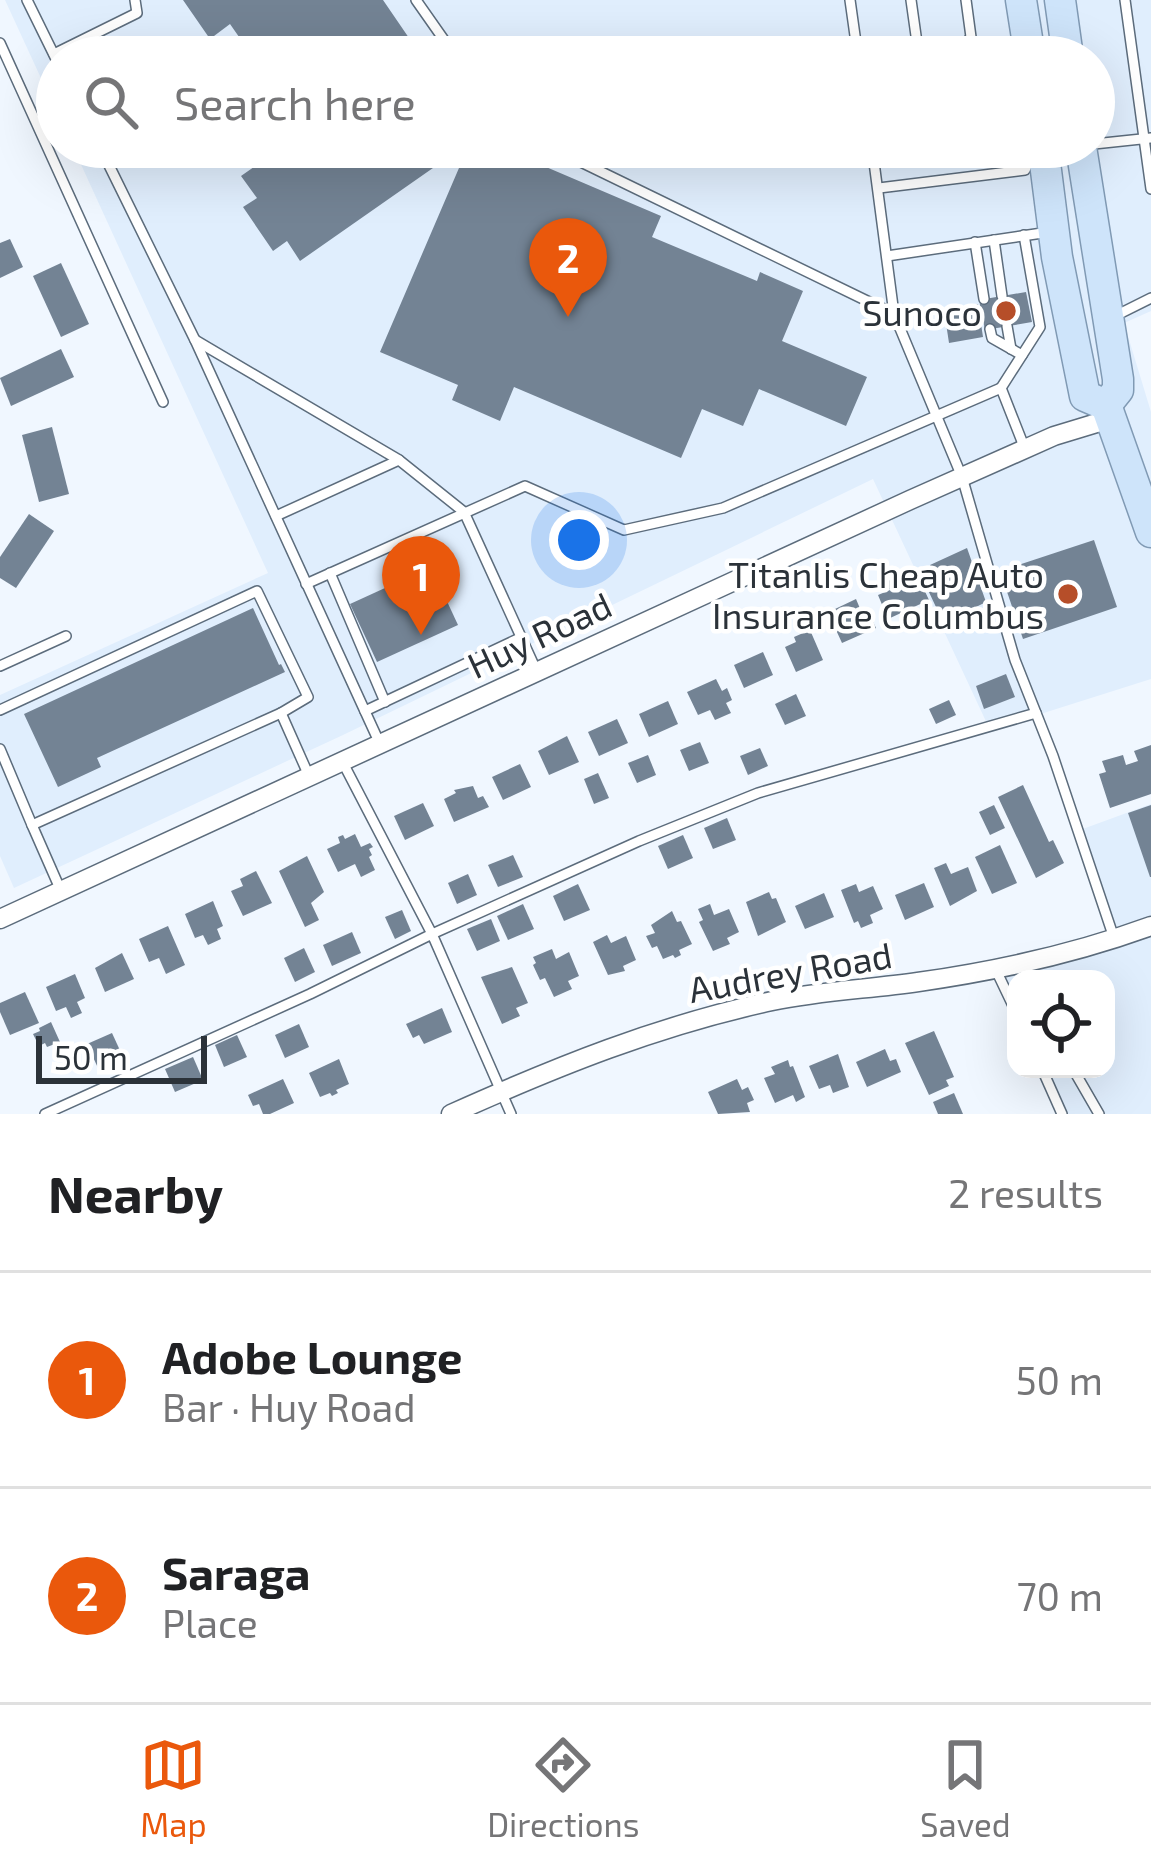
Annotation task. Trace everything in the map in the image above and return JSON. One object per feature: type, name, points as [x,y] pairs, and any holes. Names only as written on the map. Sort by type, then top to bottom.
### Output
[{"type":"main road","points":[[1021,0],[1027,36]]},
{"type":"main road","points":[[1060,0],[1065,36]]},
{"type":"main road","points":[[1038,168],[1039,233],[1085,396],[1108,412],[1151,532]]},
{"type":"main road","points":[[1084,168],[1118,390],[1108,412]]},
{"type":"street","name":"Huy Road","points":[[0,920],[1108,412]]},
{"type":"street","name":"Audrey Road","points":[[451,1114],[634,1037],[709,1016],[777,1000],[995,968],[1026,970],[1151,926]]},
{"type":"lane","points":[[27,0],[45,36]]},
{"type":"lane","points":[[94,36],[137,13],[135,0]]},
{"type":"lane","points":[[416,0],[441,36]]},
{"type":"lane","points":[[850,0],[855,36]]},
{"type":"lane","points":[[911,0],[916,36]]},
{"type":"lane","points":[[965,0],[971,36]]},
{"type":"lane","points":[[1125,0],[1151,189]]},
{"type":"lane","points":[[0,43],[36,122]]},
{"type":"lane","points":[[1115,142],[1147,138]]},
{"type":"lane","points":[[57,168],[163,402]]},
{"type":"lane","points":[[110,168],[195,340],[380,744]]},
{"type":"lane","points":[[593,168],[894,314]]},
{"type":"lane","points":[[876,168],[894,314],[962,477],[1015,660],[1114,938]]},
{"type":"lane","points":[[879,188],[1026,168]]},
{"type":"lane","points":[[306,584],[525,486],[624,530],[723,508],[1001,388],[1040,327],[1039,233],[887,256]]},
{"type":"lane","points":[[994,239],[1002,296]]},
{"type":"lane","points":[[975,242],[984,299]]},
{"type":"lane","points":[[1106,319],[1151,298]]},
{"type":"lane","points":[[1007,326],[1011,349]]},
{"type":"lane","points":[[990,329],[992,338],[1022,355]]},
{"type":"lane","points":[[195,340],[399,460],[464,512],[537,672]]},
{"type":"lane","points":[[1001,388],[1025,448]]},
{"type":"lane","points":[[276,516],[399,460]]},
{"type":"lane","points":[[330,573],[385,702]]},
{"type":"lane","points":[[0,710],[256,591],[308,698],[32,825]]},
{"type":"lane","points":[[0,666],[66,636]]},
{"type":"lane","points":[[365,712],[522,637]]},
{"type":"lane","points":[[281,712],[310,777]]},
{"type":"lane","points":[[45,1114],[639,841],[758,794],[1036,713]]},
{"type":"lane","points":[[0,749],[61,891]]},
{"type":"lane","points":[[343,761],[432,934],[512,1114]]},
{"type":"lane","points":[[995,968],[1007,993]]},
{"type":"lane","points":[[1046,1078],[1062,1114]]},
{"type":"lane","points":[[1078,1078],[1099,1114]]},
{"type":"shaded area","points":[[5,0],[1151,0],[1151,311],[1124,323],[1151,412],[1151,679],[990,730],[873,479],[14,888],[0,856],[0,695],[268,573],[83,168],[1115,168],[1115,36],[36,36],[36,67]]},
{"type":"shaded area","points":[[1151,804],[1151,1114],[1057,1114],[1041,1078],[1115,1078],[1115,970],[1007,970],[1007,1003],[991,967],[1107,934],[1080,830]]},
{"type":"building","points":[[183,0],[383,0],[408,36],[238,36],[230,24],[208,36]]},
{"type":"building","points":[[252,168],[433,168],[300,261],[287,241],[273,251],[243,207],[257,198],[241,176]]},
{"type":"building","points":[[459,168],[548,168],[661,216],[652,237],[757,281],[760,272],[803,291],[782,341],[867,377],[846,426],[759,389],[743,426],[702,409],[681,458],[514,387],[500,421],[452,400],[458,385],[380,352]]},
{"type":"building","points":[[10,239],[23,267],[0,278],[0,243]]},
{"type":"building","points":[[61,263],[89,324],[61,337],[33,276]]},
{"type":"building","name":"Sunoco","points":[[1026,292],[1032,322],[985,330],[979,300]]},
{"type":"building","points":[[978,304],[983,337],[949,343],[944,310]]},
{"type":"building","points":[[61,349],[74,377],[11,406],[0,378]]},
{"type":"building","points":[[52,427],[69,494],[39,502],[22,435]]},
{"type":"building","points":[[29,514],[54,531],[16,588],[0,578],[0,557]]},
{"type":"building","points":[[1094,540],[1117,607],[1023,639],[1000,571]]},
{"type":"building","points":[[967,548],[986,602],[974,608],[977,612],[943,622],[920,573]]},
{"type":"building","points":[[431,567],[458,625],[377,662],[350,604]]},
{"type":"building","points":[[901,575],[910,590],[922,585],[929,600],[888,619],[878,595],[890,590],[886,582]]},
{"type":"building","points":[[856,599],[864,618],[870,615],[876,628],[842,643],[831,619],[838,616],[835,609]]},
{"type":"building","points":[[253,608],[285,672],[97,758],[101,767],[58,787],[24,714]]},
{"type":"building","points":[[810,630],[823,660],[796,672],[785,647]]},
{"type":"building","points":[[763,652],[773,675],[744,688],[734,665]]},
{"type":"building","points":[[1006,674],[1015,697],[984,709],[976,686]]},
{"type":"building","points":[[716,679],[732,700],[726,703],[731,713],[715,720],[710,710],[698,715],[687,692]]},
{"type":"building","points":[[796,694],[806,716],[785,725],[775,704]]},
{"type":"building","points":[[949,700],[956,715],[936,724],[929,709]]},
{"type":"building","points":[[668,701],[678,724],[649,737],[639,714]]},
{"type":"building","points":[[617,719],[628,743],[599,756],[588,732]]},
{"type":"building","points":[[567,736],[579,762],[549,775],[538,751]]},
{"type":"building","points":[[700,742],[709,763],[689,771],[680,750]]},
{"type":"building","points":[[1151,745],[1151,794],[1110,808],[1099,774],[1106,772],[1102,761],[1123,755],[1126,765],[1138,761],[1134,751]]},
{"type":"building","points":[[760,748],[768,766],[748,775],[740,756]]},
{"type":"building","points":[[648,755],[656,775],[637,783],[628,763]]},
{"type":"building","points":[[520,764],[531,787],[503,800],[492,777]]},
{"type":"building","points":[[598,773],[609,798],[594,804],[584,779]]},
{"type":"building","points":[[1023,785],[1064,863],[1036,878],[998,797]]},
{"type":"building","points":[[473,786],[489,807],[454,822],[444,799],[454,790]]},
{"type":"building","points":[[423,803],[434,826],[405,840],[394,816]]},
{"type":"building","points":[[994,805],[1005,828],[990,835],[979,812]]},
{"type":"building","points":[[1151,805],[1151,877],[1150,877],[1128,813]]},
{"type":"building","points":[[727,818],[736,840],[713,849],[704,828]]},
{"type":"building","points":[[355,834],[361,847],[370,843],[373,847],[369,857],[375,870],[361,877],[355,864],[338,872],[327,849],[340,843],[338,837]]},
{"type":"building","points":[[683,835],[693,858],[668,869],[658,846]]},
{"type":"building","points":[[1000,845],[1017,883],[992,894],[975,857]]},
{"type":"building","points":[[513,855],[523,877],[498,887],[488,865]]},
{"type":"building","points":[[307,856],[324,892],[311,903],[319,920],[305,927],[279,871]]},
{"type":"building","points":[[946,863],[951,874],[968,867],[977,891],[950,906],[934,868]]},
{"type":"building","points":[[256,871],[272,903],[243,916],[231,891],[243,886],[240,879]]},
{"type":"building","points":[[468,874],[477,895],[457,904],[448,883]]},
{"type":"building","points":[[924,883],[934,907],[905,920],[895,895]]},
{"type":"building","points":[[578,884],[590,910],[564,921],[553,896]]},
{"type":"building","points":[[856,884],[859,892],[873,886],[883,909],[870,915],[873,923],[861,928],[858,921],[854,923],[841,890]]},
{"type":"building","points":[[769,892],[786,922],[758,936],[746,902]]},
{"type":"building","points":[[824,893],[834,917],[805,929],[795,906]]},
{"type":"building","points":[[213,901],[223,926],[217,929],[221,939],[208,945],[203,935],[195,938],[185,914]]},
{"type":"building","points":[[523,904],[534,929],[508,940],[497,916]]},
{"type":"building","points":[[710,904],[714,915],[729,909],[739,932],[727,938],[730,944],[713,951],[698,909]]},
{"type":"building","points":[[402,910],[411,931],[395,939],[385,917]]},
{"type":"building","points":[[672,911],[692,944],[679,950],[681,955],[663,959],[646,936],[655,933],[651,925]]},
{"type":"building","points":[[491,919],[500,941],[477,951],[467,929]]},
{"type":"building","points":[[168,926],[185,965],[166,974],[159,958],[149,962],[139,939]]},
{"type":"building","points":[[352,932],[361,953],[332,966],[323,945]]},
{"type":"building","points":[[607,935],[611,943],[626,936],[636,960],[623,966],[625,971],[608,975],[593,942]]},
{"type":"building","points":[[304,948],[315,972],[295,982],[284,958]]},
{"type":"building","points":[[552,949],[556,959],[569,952],[579,976],[568,981],[572,989],[554,997],[533,965],[533,957]]},
{"type":"building","points":[[122,953],[134,979],[105,992],[95,968]]},
{"type":"building","points":[[512,967],[528,1003],[516,1008],[520,1016],[502,1024],[481,977]]},
{"type":"building","points":[[75,974],[85,998],[77,1002],[82,1013],[71,1018],[66,1007],[56,1011],[46,987]]},
{"type":"building","points":[[25,992],[39,1023],[10,1035],[0,1003]]},
{"type":"building","points":[[442,1008],[452,1032],[424,1044],[419,1035],[413,1038],[406,1024]]},
{"type":"building","points":[[51,1022],[60,1042],[39,1046],[33,1034]]},
{"type":"building","points":[[299,1024],[309,1047],[285,1058],[275,1035]]},
{"type":"building","points":[[934,1031],[954,1077],[946,1080],[949,1086],[929,1095],[905,1043]]},
{"type":"building","points":[[112,1033],[123,1057],[98,1068],[87,1044]]},
{"type":"building","points":[[237,1035],[247,1057],[224,1067],[215,1045]]},
{"type":"building","points":[[885,1049],[901,1072],[867,1087],[856,1062]]},
{"type":"building","points":[[838,1054],[849,1087],[833,1093],[830,1085],[819,1089],[809,1066]]},
{"type":"building","points":[[193,1057],[203,1080],[175,1092],[165,1069]]},
{"type":"building","points":[[339,1059],[349,1084],[332,1096],[320,1097],[309,1073]]},
{"type":"building","points":[[788,1060],[805,1097],[796,1102],[793,1095],[775,1103],[764,1078],[775,1074],[771,1067]]},
{"type":"building","points":[[283,1079],[294,1103],[270,1114],[263,1114],[259,1104],[253,1106],[248,1095]]},
{"type":"building","points":[[737,1079],[754,1100],[747,1103],[750,1112],[718,1114],[708,1092]]},
{"type":"building","points":[[954,1093],[963,1114],[938,1114],[933,1102]]},
{"type":"place","name":"Sunoco","points":[[1006,311]]},
{"type":"place","name":"Saraga","points":[[568,317]]},
{"type":"place","name":"Titanlis Cheap Auto Insurance Columbus","points":[[1068,594]]},
{"type":"place","name":"Adobe Lounge","points":[[421,635]]}]
